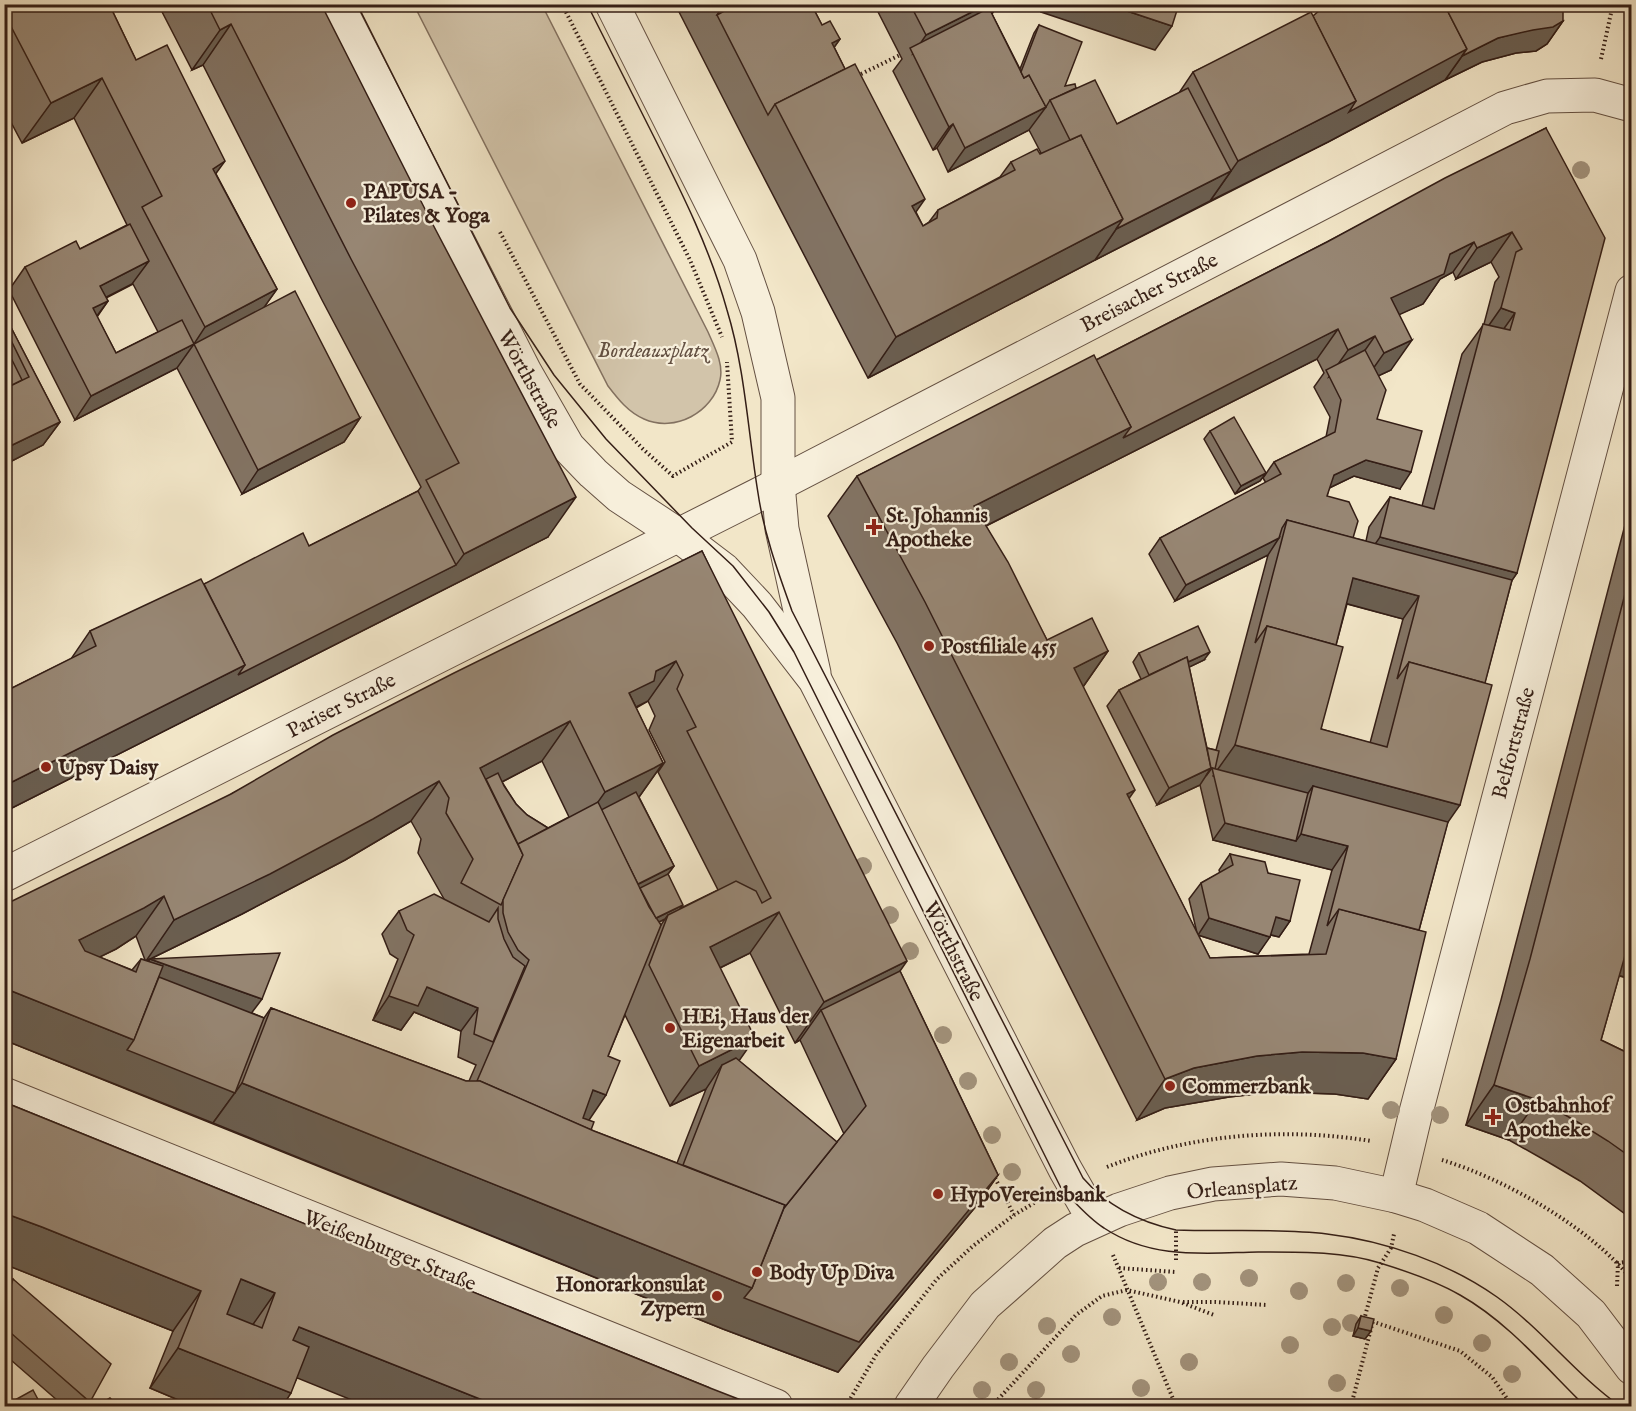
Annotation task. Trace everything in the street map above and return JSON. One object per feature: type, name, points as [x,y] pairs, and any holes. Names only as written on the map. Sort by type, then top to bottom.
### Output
[{"type":"street","name":"Wörthstraße","points":[[337,4],[525,372],[568,447],[619,496],[678,535],[724,570],[757,605],[815,680],[1072,1182],[1094,1220]]},
{"type":"street","name":"Wörthstraße","points":[[612,4],[740,261],[758,312],[778,398],[778,484],[782,529],[815,680]]},
{"type":"street","name":"Breisacher Straße","points":[[678,535],[1505,108],[1547,96],[1595,95],[1632,105]]},
{"type":"street","name":"Belfortstraße","points":[[1396,1196],[1415,1116],[1632,291]]},
{"type":"street","name":"Pariser Straße","points":[[4,875],[678,535]]},
{"type":"street","name":"Weißenburger Straße","points":[[4,1094],[776,1407]]},
{"type":"street","name":"Orleansplatz","points":[[911,1407],[985,1305],[1055,1243],[1094,1220],[1155,1197],[1213,1184],[1281,1179],[1335,1184],[1396,1196],[1425,1205],[1478,1228],[1542,1270],[1592,1314],[1632,1368]]},
{"type":"path","points":[[562,4],[690,260],[723,339]]},
{"type":"path","points":[[1610,16],[1613,4]]},
{"type":"path","points":[[849,81],[900,55]]},
{"type":"path","points":[[499,230],[580,384],[643,449],[673,476],[732,442],[727,360]]},
{"type":"path","points":[[846,1407],[876,1355],[937,1279],[973,1246],[1014,1215],[1072,1182],[1138,1156],[1207,1140],[1272,1134],[1336,1136]]},
{"type":"path","points":[[1458,1165],[1483,1174],[1556,1213],[1618,1263],[1632,1280]]},
{"type":"path","points":[[989,1166],[1014,1215]]},
{"type":"path","points":[[1362,1325],[1378,1268],[1390,1248],[1396,1226],[1392,1218],[1396,1196]]},
{"type":"path","points":[[1174,1225],[1176,1260]]},
{"type":"path","points":[[1387,1233],[1403,1239]]},
{"type":"path","points":[[1112,1252],[1176,1407]]},
{"type":"path","points":[[1119,1268],[1176,1272]]},
{"type":"path","points":[[992,1407],[1076,1315],[1102,1296],[1127,1290],[1180,1302],[1214,1315]]},
{"type":"path","points":[[1180,1302],[1267,1305]]},
{"type":"path","points":[[1364,1319],[1460,1351],[1492,1377],[1511,1407]]},
{"type":"path","points":[[1351,1407],[1373,1322]]},
{"type":"path","points":[[344,1407],[347,1397]]},
{"type":"green space","name":"Bordeauxplatz","points":[[414,5],[542,5],[708,332],[720,361],[721,374],[716,391],[710,402],[691,417],[668,423],[656,423],[644,419],[628,409],[608,386]]},
{"type":"building","points":[[15,4],[109,4],[136,60],[167,45],[225,161],[213,169],[277,289],[205,327],[142,207],[162,196],[102,78],[51,103],[4,13]]},
{"type":"building","points":[[207,4],[321,4],[430,219],[576,497],[464,554],[426,480],[459,463],[351,259],[231,24],[220,30]]},
{"type":"building","points":[[737,4],[811,4],[822,25],[830,21],[840,39],[832,43],[845,69],[775,104],[768,115],[717,15]]},
{"type":"building","points":[[910,4],[988,4],[926,35]]},
{"type":"building","points":[[1106,4],[1179,4],[1172,26]]},
{"type":"building","points":[[1327,4],[1444,4],[1467,49],[1349,112],[1356,101],[1313,16]]},
{"type":"building","points":[[1444,4],[1563,4],[1563,21],[1553,27],[1498,38],[1462,56],[1467,49]]},
{"type":"building","points":[[989,8],[1024,78],[1029,75],[1046,107],[965,148],[953,124],[949,127],[910,48]]},
{"type":"building","points":[[1311,12],[1356,101],[1238,161],[1193,72]]},
{"type":"building","points":[[1039,25],[1082,42],[1065,86],[1075,84],[1076,88],[1050,100],[1046,107],[1029,75],[1024,78],[1021,72]]},
{"type":"building","points":[[855,64],[925,199],[912,206],[923,226],[937,218],[938,210],[1015,170],[1011,162],[1037,149],[1040,154],[1081,135],[1123,219],[896,337],[775,104]]},
{"type":"building","points":[[1095,80],[1117,124],[1188,88],[1231,171],[1116,229],[1123,219],[1081,135],[1070,140],[1050,100]]},
{"type":"building","points":[[1546,128],[1605,238],[1517,573],[1380,537],[1390,497],[1434,509],[1483,324],[1510,330],[1515,313],[1501,308],[1516,252],[1522,249],[1512,232],[1477,248],[1474,242],[1450,254],[1444,274],[1391,298],[1412,340],[1384,353],[1375,336],[1348,350],[1338,329],[1123,438],[1131,427],[1096,360],[1327,242],[1445,178]]},
{"type":"building","points":[[130,224],[149,261],[100,286],[108,301],[93,308],[116,353],[182,320],[194,344],[91,396],[25,267],[76,241],[80,249]]},
{"type":"building","points":[[295,291],[360,418],[258,470],[194,344]]},
{"type":"building","points":[[4,314],[60,422],[4,449],[4,389],[29,377],[4,326]]},
{"type":"building","points":[[4,344],[22,380],[4,389]]},
{"type":"building","points":[[1365,350],[1386,390],[1377,419],[1422,431],[1411,472],[1366,460],[1334,475],[1327,496],[1349,502],[1358,521],[1353,538],[1287,520],[1279,538],[1186,585],[1160,538],[1281,474],[1274,462],[1335,432],[1341,400],[1326,370]]},
{"type":"building","points":[[1094,355],[1131,427],[974,506],[1008,562],[1047,640],[1092,618],[1108,651],[1074,668],[1135,790],[1127,794],[1210,958],[1326,954],[1339,909],[1426,932],[1396,1059],[1363,1053],[1302,1052],[1257,1056],[1194,1068],[1165,1079],[925,602],[857,476]]},
{"type":"building","points":[[1234,417],[1266,473],[1241,486],[1210,431]]},
{"type":"building","points":[[418,491],[456,565],[238,675],[245,665],[204,584],[303,533],[309,546]]},
{"type":"building","points":[[1287,520],[1512,580],[1485,683],[1409,662],[1397,679],[1419,596],[1353,578],[1336,645],[1267,626],[1255,643]]},
{"type":"building","points":[[702,551],[907,961],[824,1002],[779,912],[710,947],[755,1038],[699,1066],[649,965],[668,915],[736,881],[756,891],[762,903],[771,898],[687,731],[696,727],[677,689],[683,675],[676,661],[656,671],[654,681],[629,693],[663,763],[654,768],[605,792],[570,721],[480,768],[523,855],[501,905],[461,883],[473,859],[446,813],[449,798],[439,781],[270,874],[174,920],[164,896],[79,940],[85,951],[136,972],[141,959],[163,966],[134,1040],[4,988],[4,905],[231,794],[333,735]]},
{"type":"building","points":[[1632,567],[1632,931],[1601,1040],[1632,1055],[1632,1158],[1576,1121],[1538,1100],[1494,1085],[1530,959]]},
{"type":"building","points":[[201,579],[245,665],[4,786],[4,692],[96,646],[90,631]]},
{"type":"building","points":[[1198,626],[1210,652],[1188,662],[1187,657],[1149,675],[1139,653]]},
{"type":"building","points":[[1267,626],[1343,647],[1321,729],[1387,747],[1409,662],[1492,685],[1460,805],[1235,745]]},
{"type":"building","points":[[1187,657],[1211,768],[1169,788],[1119,690]]},
{"type":"building","points":[[1207,748],[1219,751],[1215,769],[1212,768],[1206,776],[1211,768]]},
{"type":"building","points":[[1212,768],[1308,793],[1296,841],[1225,823]]},
{"type":"building","points":[[498,773],[516,804],[527,815],[548,828],[518,844],[486,779]]},
{"type":"building","points":[[1313,786],[1448,822],[1419,930],[1339,909],[1327,926],[1348,846],[1301,834]]},
{"type":"building","points":[[636,792],[674,866],[638,884],[601,810]]},
{"type":"building","points":[[598,802],[649,907],[661,925],[608,1056],[620,1061],[606,1095],[593,1090],[583,1118],[594,1122],[591,1130],[477,1081],[529,960],[518,950],[508,932],[503,913],[503,900],[523,855],[518,844]]},
{"type":"building","points":[[1230,854],[1265,862],[1268,873],[1300,880],[1290,921],[1276,917],[1270,937],[1209,918],[1201,883],[1233,865]]},
{"type":"building","points":[[668,874],[683,905],[656,918],[640,888]]},
{"type":"building","points":[[434,894],[489,922],[498,908],[498,919],[504,939],[513,957],[525,966],[493,1042],[474,1034],[478,1008],[427,987],[418,1006],[389,996],[414,935],[407,930],[399,911]]},
{"type":"building","points":[[280,953],[262,999],[150,959]]},
{"type":"building","points":[[900,971],[998,1175],[859,1342],[744,1298],[752,1288],[784,1208],[866,1106],[821,1010]]},
{"type":"building","points":[[159,977],[264,1018],[235,1093],[127,1050],[134,1040]]},
{"type":"building","points":[[271,1008],[466,1081],[480,1081],[594,1131],[785,1205],[752,1288],[242,1083]]},
{"type":"building","points":[[736,1058],[837,1142],[784,1208],[785,1205],[683,1165],[722,1065]]},
{"type":"building","points":[[4,1102],[759,1407],[500,1407],[299,1327],[293,1340],[309,1347],[291,1393],[178,1348],[201,1291],[4,1213]],"holes":[[[241,1279],[275,1293],[262,1328],[227,1314]]]},
{"type":"building","points":[[13,1279],[111,1364],[90,1402],[4,1327],[4,1308]]},
{"type":"building","points":[[1361,1316],[1374,1319],[1371,1331],[1358,1328]]},
{"type":"building","points":[[33,1390],[42,1407],[4,1407],[4,1406]]},
{"type":"building","points":[[110,1398],[119,1407],[94,1407]]},
{"type":"tram line","points":[[357,4],[510,308],[554,375],[606,439],[692,528],[733,566],[769,612],[794,652],[1061,1188],[1082,1210],[1104,1228],[1122,1238],[1160,1250],[1199,1253],[1335,1254],[1380,1263],[1431,1281],[1460,1295],[1494,1318],[1526,1346],[1585,1406]]},
{"type":"tram line","points":[[587,4],[686,202],[720,287],[738,355],[764,523],[792,611],[1083,1178],[1103,1197],[1125,1212],[1149,1223],[1176,1230],[1290,1231],[1327,1234],[1372,1242],[1438,1264],[1497,1297],[1620,1406]]},
{"type":"place","name":"PAPUSA - Pilates & Yoga","points":[[351,203]]},
{"type":"place","name":"St. Johannis Apotheke","points":[[874,527]]},
{"type":"place","name":"Postfiliale 455","points":[[929,646]]},
{"type":"place","name":"Upsy Daisy","points":[[46,767]]},
{"type":"place","name":"HEi, Haus der Eigenarbeit","points":[[670,1028]]},
{"type":"place","name":"Commerzbank","points":[[1170,1086]]},
{"type":"place","name":"Ostbahnhof Apotheke","points":[[1493,1117]]},
{"type":"place","name":"HypoVereinsbank","points":[[938,1194]]},
{"type":"place","name":"Body Up Diva","points":[[757,1272]]},
{"type":"place","name":"Honorarkonsulat Zypern","points":[[717,1296]]}]
